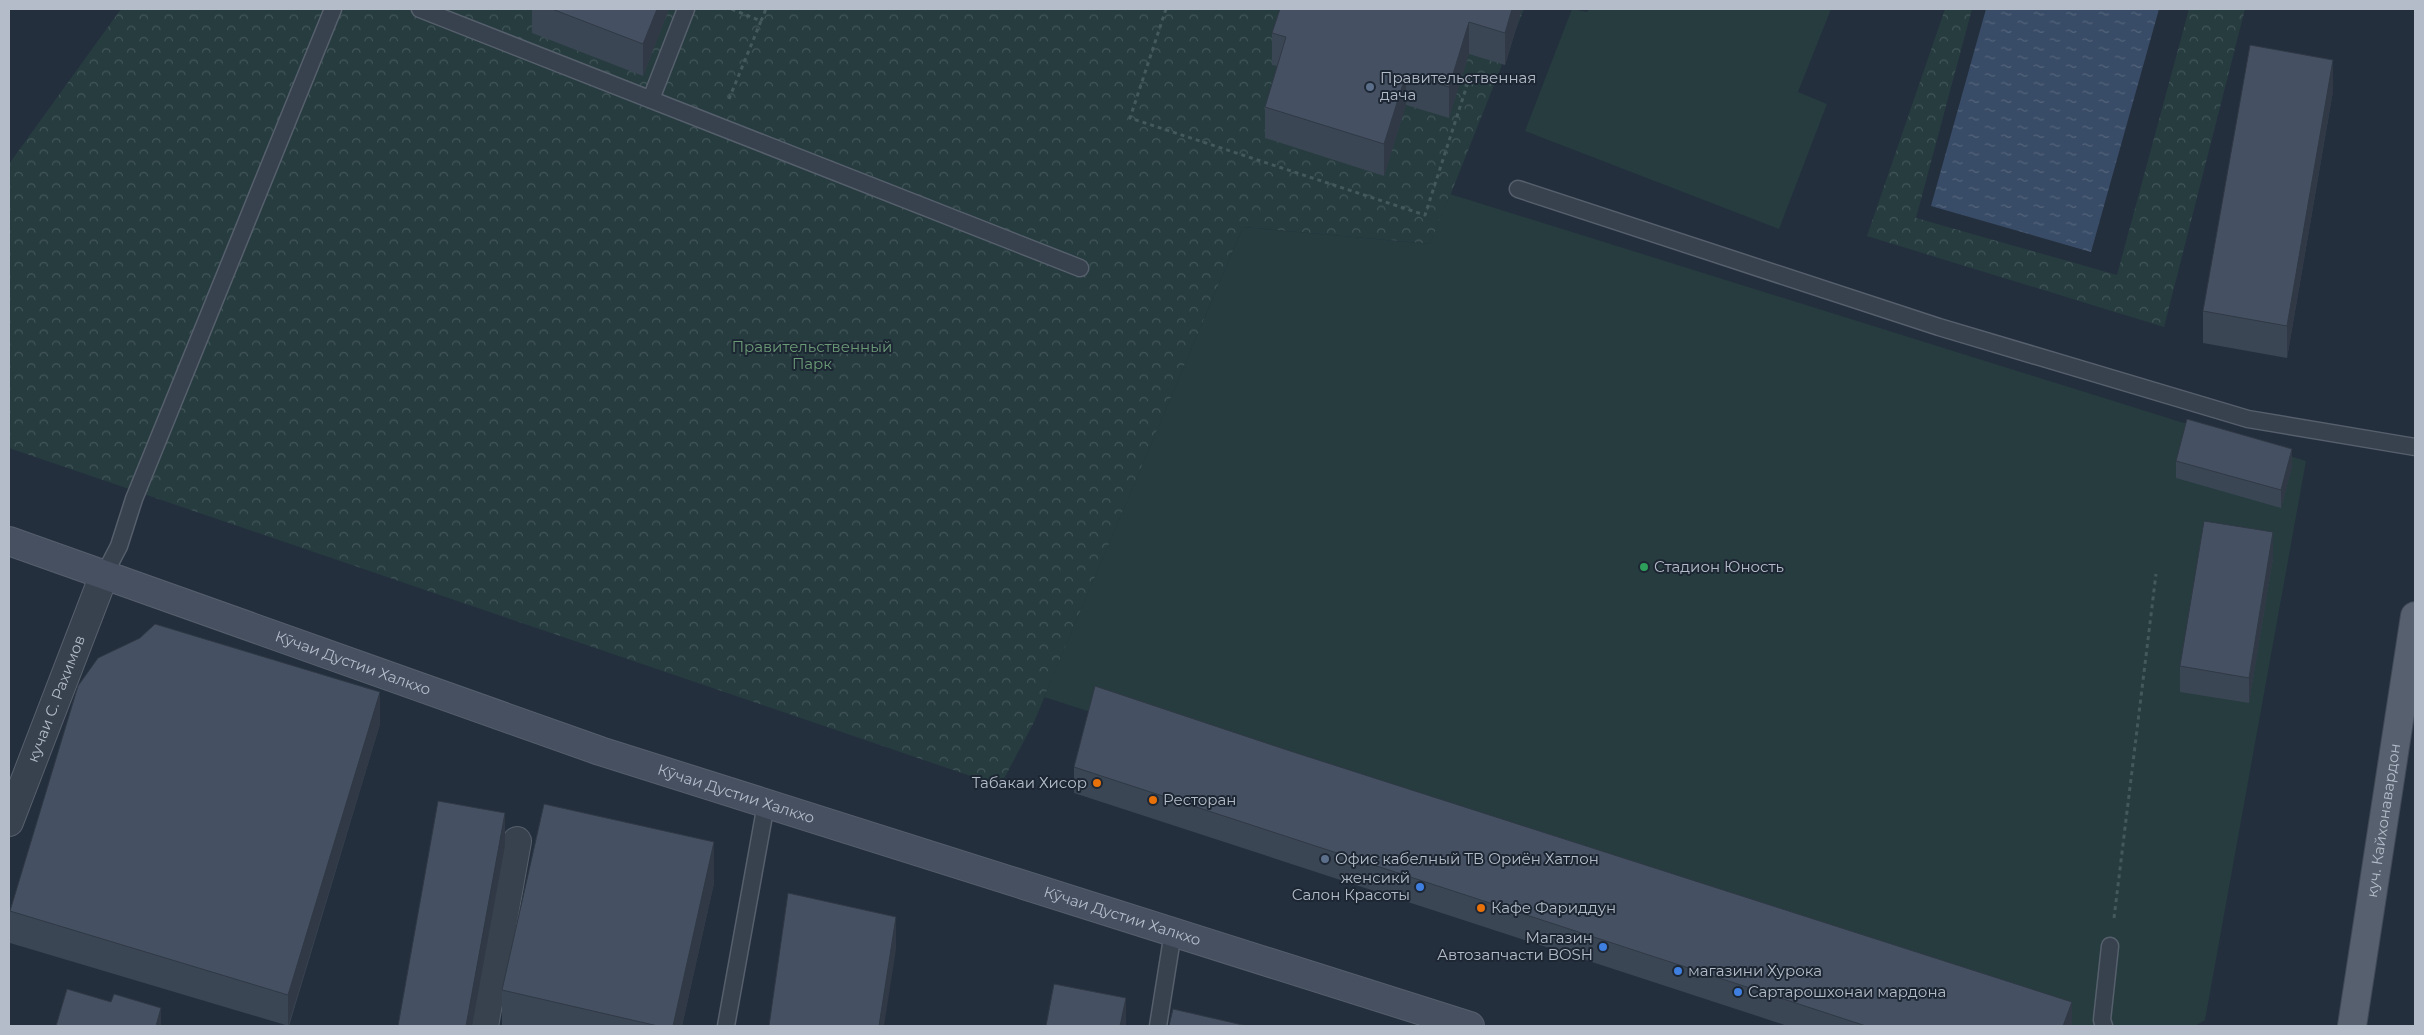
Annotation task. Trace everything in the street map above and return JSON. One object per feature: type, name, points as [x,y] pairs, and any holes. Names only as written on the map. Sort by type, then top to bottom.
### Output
[{"type":"main road","name":"куч. Кайхонавардон","points":[[2352,1026],[2415,616]]},
{"type":"street","name":"Кӯчаи Дустии Халкхо","points":[[9,541],[600,751],[1470,1026]]},
{"type":"street","name":"кучаи С. Рахимов","points":[[9,822],[104,575]]},
{"type":"street","points":[[484,1026],[517,841]]},
{"type":"lane","points":[[104,575],[119,546],[134,499],[333,9]]},
{"type":"lane","points":[[420,9],[1080,268]]},
{"type":"lane","points":[[651,99],[686,9]]},
{"type":"lane","points":[[1518,188],[1939,327],[2248,419],[2415,447]]},
{"type":"lane","points":[[726,1026],[766,804]]},
{"type":"lane","points":[[1158,1026],[1173,932]]},
{"type":"lane","points":[[2104,1026],[2102,1020],[2110,946]]},
{"type":"path","points":[[731,9],[761,21]]},
{"type":"path","points":[[719,126],[766,9]]},
{"type":"path","points":[[1166,9],[1130,118],[1425,216],[1470,76]]},
{"type":"path","points":[[2110,946],[2156,574]]},
{"type":"green space","name":"Правительственный Парк","points":[[121,9],[1524,9],[1431,244],[1243,227],[1034,722],[1000,786],[9,448],[9,164]]},
{"type":"green space","points":[[1572,9],[1587,12],[1589,9],[1831,9],[1798,92],[1827,104],[1779,229],[1525,131]]},
{"type":"green space","points":[[1945,9],[1972,9],[1916,218],[2117,275],[2189,9],[2245,9],[2164,327],[1867,236]]},
{"type":"green space","points":[[1450,194],[2306,461],[2205,1020],[2195,1026],[2068,1026],[1044,697],[1243,227],[1430,244]]},
{"type":"water","points":[[1986,9],[2159,9],[2091,252],[1931,206]]},
{"type":"building","points":[[552,9],[657,9],[643,44]]},
{"type":"building","name":"Правительственная дача","points":[[1280,9],[1512,9],[1505,33],[1469,22],[1449,87],[1406,74],[1384,144],[1265,107],[1286,37],[1272,33]]},
{"type":"building","points":[[2250,45],[2333,60],[2287,326],[2203,311]]},
{"type":"building","points":[[2187,419],[2292,449],[2281,490],[2176,461]]},
{"type":"building","points":[[2204,521],[2273,532],[2249,678],[2180,666]]},
{"type":"building","points":[[155,624],[380,692],[288,995],[10,911],[78,686],[98,658],[140,638]]},
{"type":"building","points":[[1095,686],[1284,749],[2072,1002],[2063,1026],[1866,1026],[1074,767]]},
{"type":"building","points":[[438,801],[505,813],[466,1026],[398,1026]]},
{"type":"building","points":[[544,804],[714,842],[673,1026],[658,1026],[502,990]]},
{"type":"building","points":[[788,893],[896,917],[879,1026],[769,1026]]},
{"type":"building","points":[[1054,984],[1126,998],[1120,1026],[1046,1026]]},
{"type":"building","points":[[67,989],[111,1002],[114,994],[161,1008],[156,1026],[56,1026]]},
{"type":"building","points":[[1173,1009],[1247,1026],[1169,1026]]},
{"type":"place","name":"Правительственная дача","points":[[1370,87]]},
{"type":"place","name":"Стадион Юность","points":[[1644,567]]},
{"type":"place","name":"Табакаи Хисор","points":[[1097,783]]},
{"type":"place","name":"Ресторан","points":[[1153,800]]},
{"type":"place","name":"Офис кабелный ТВ Ориён Хатлон","points":[[1325,859]]},
{"type":"place","name":"женсикй Салон Красоты","points":[[1420,887]]},
{"type":"place","name":"Кафе Фариддун","points":[[1481,908]]},
{"type":"place","name":"Магазин Автозапчасти BOSH","points":[[1603,947]]},
{"type":"place","name":"магазини Хурока","points":[[1678,971]]},
{"type":"place","name":"Сартарошхонаи мардона","points":[[1738,992]]}]
